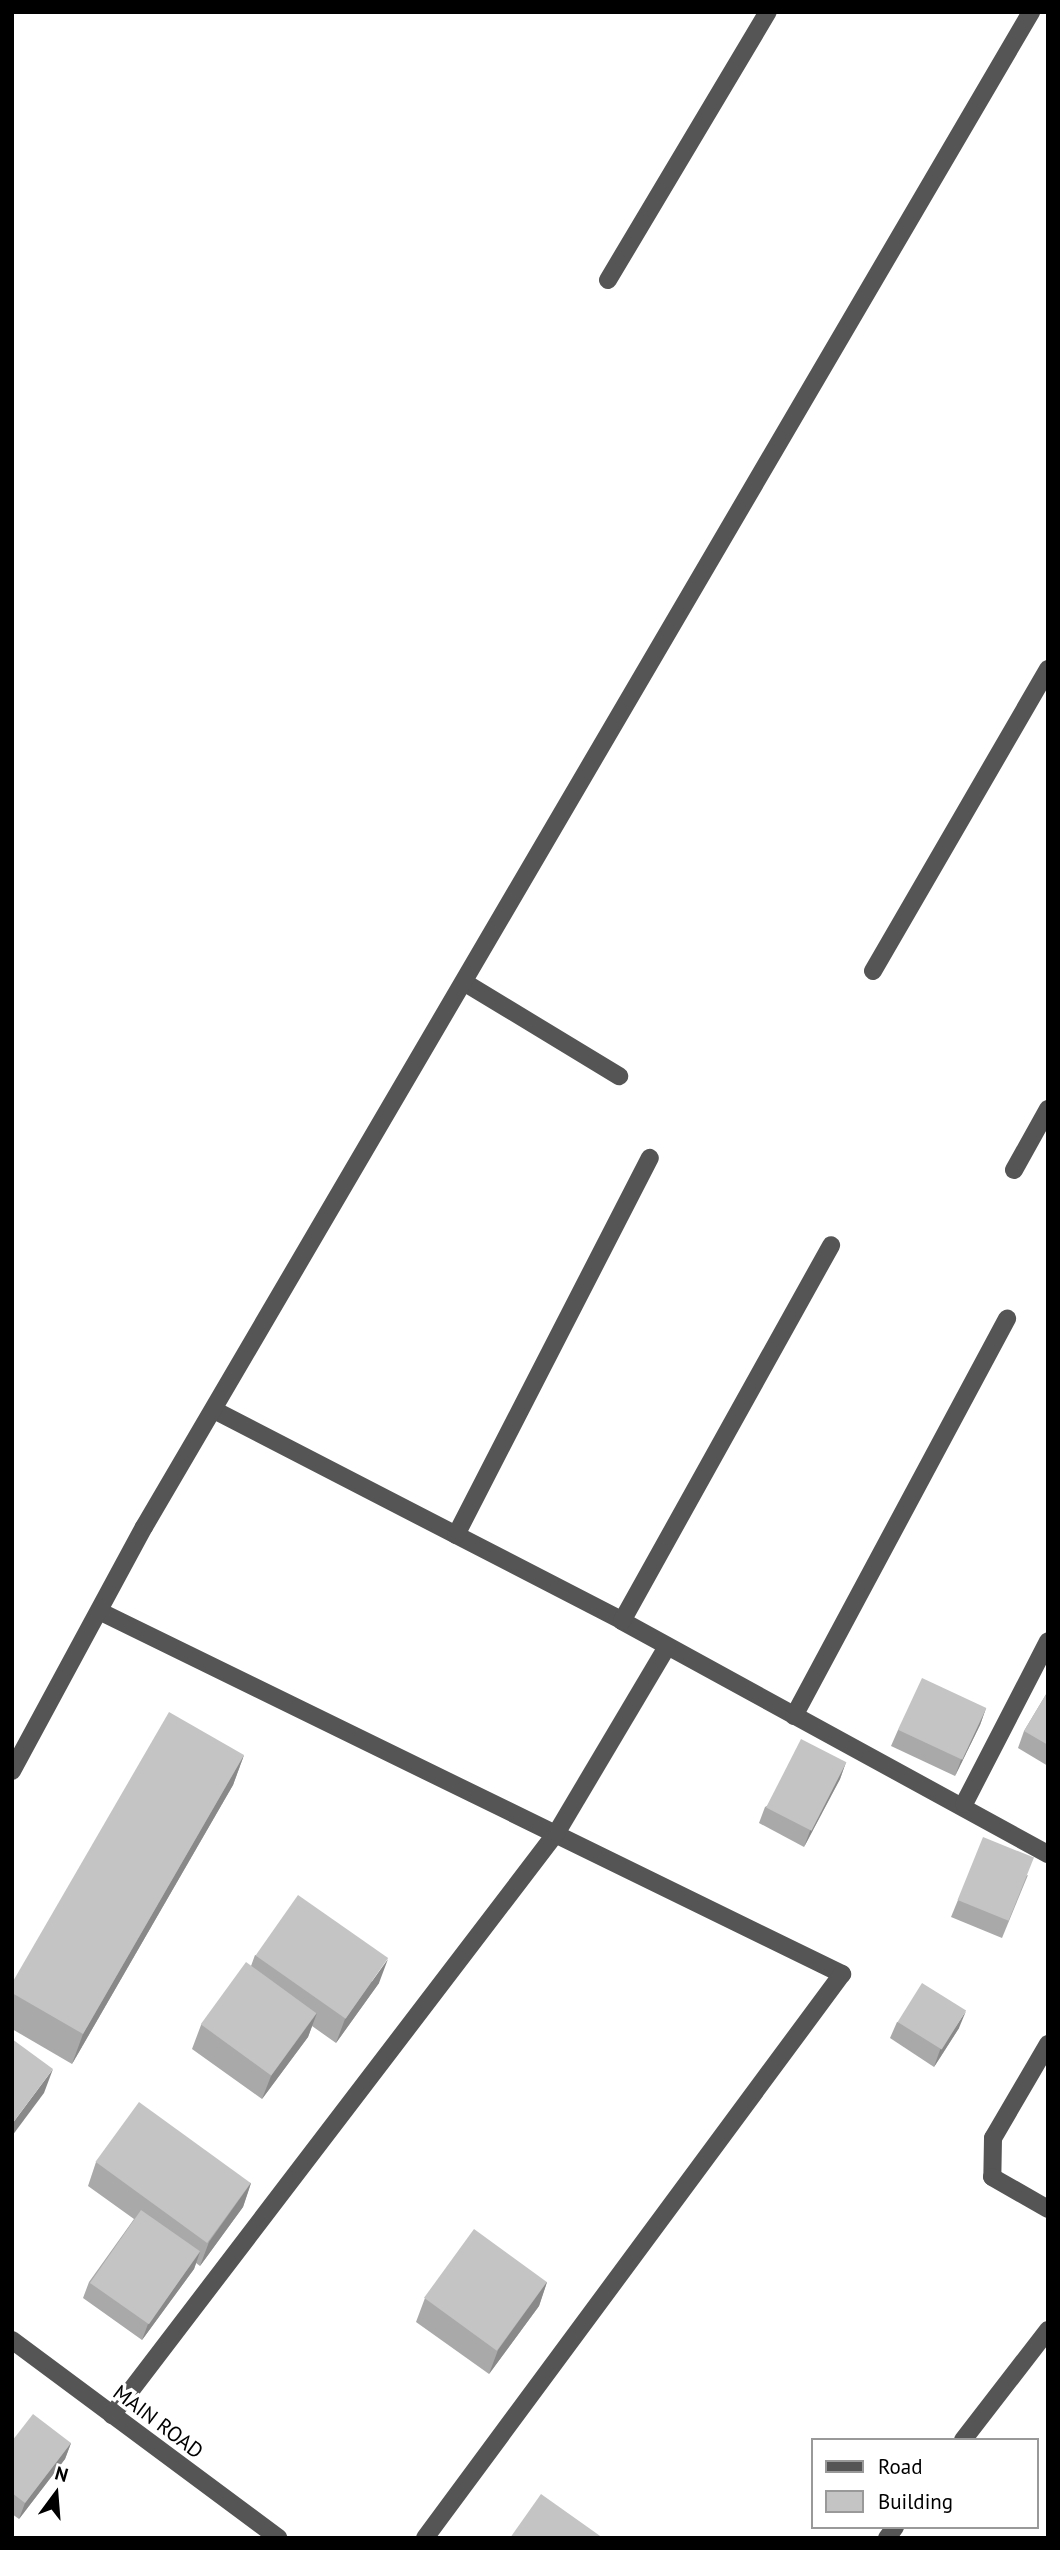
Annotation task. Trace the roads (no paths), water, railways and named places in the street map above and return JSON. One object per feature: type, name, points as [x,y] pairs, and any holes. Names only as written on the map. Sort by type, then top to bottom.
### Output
[{"type":"street","points":[[608,280],[768,12]]},
{"type":"street","points":[[12,1771],[216,1410],[467,984],[1031,12]]},
{"type":"street","points":[[873,971],[1048,669]]},
{"type":"street","points":[[467,984],[619,1076]]},
{"type":"street","points":[[1014,1170],[1048,1109]]},
{"type":"street","points":[[456,1535],[650,1158]]},
{"type":"street","points":[[622,1621],[831,1245]]},
{"type":"street","points":[[794,1716],[1007,1318]]},
{"type":"street","points":[[216,1410],[622,1621],[794,1716],[964,1804],[1048,1854]]},
{"type":"street","points":[[101,1612],[557,1832],[842,1974],[425,2538]]},
{"type":"street","points":[[964,1804],[1048,1641]]},
{"type":"street","points":[[112,2415],[557,1832],[667,1647]]},
{"type":"street","points":[[1048,2044],[993,2138],[992,2177],[1048,2209]]},
{"type":"street","points":[[965,2438],[1048,2330]]},
{"type":"street","name":"MAIN ROAD","points":[[12,2340],[279,2538]]}]
